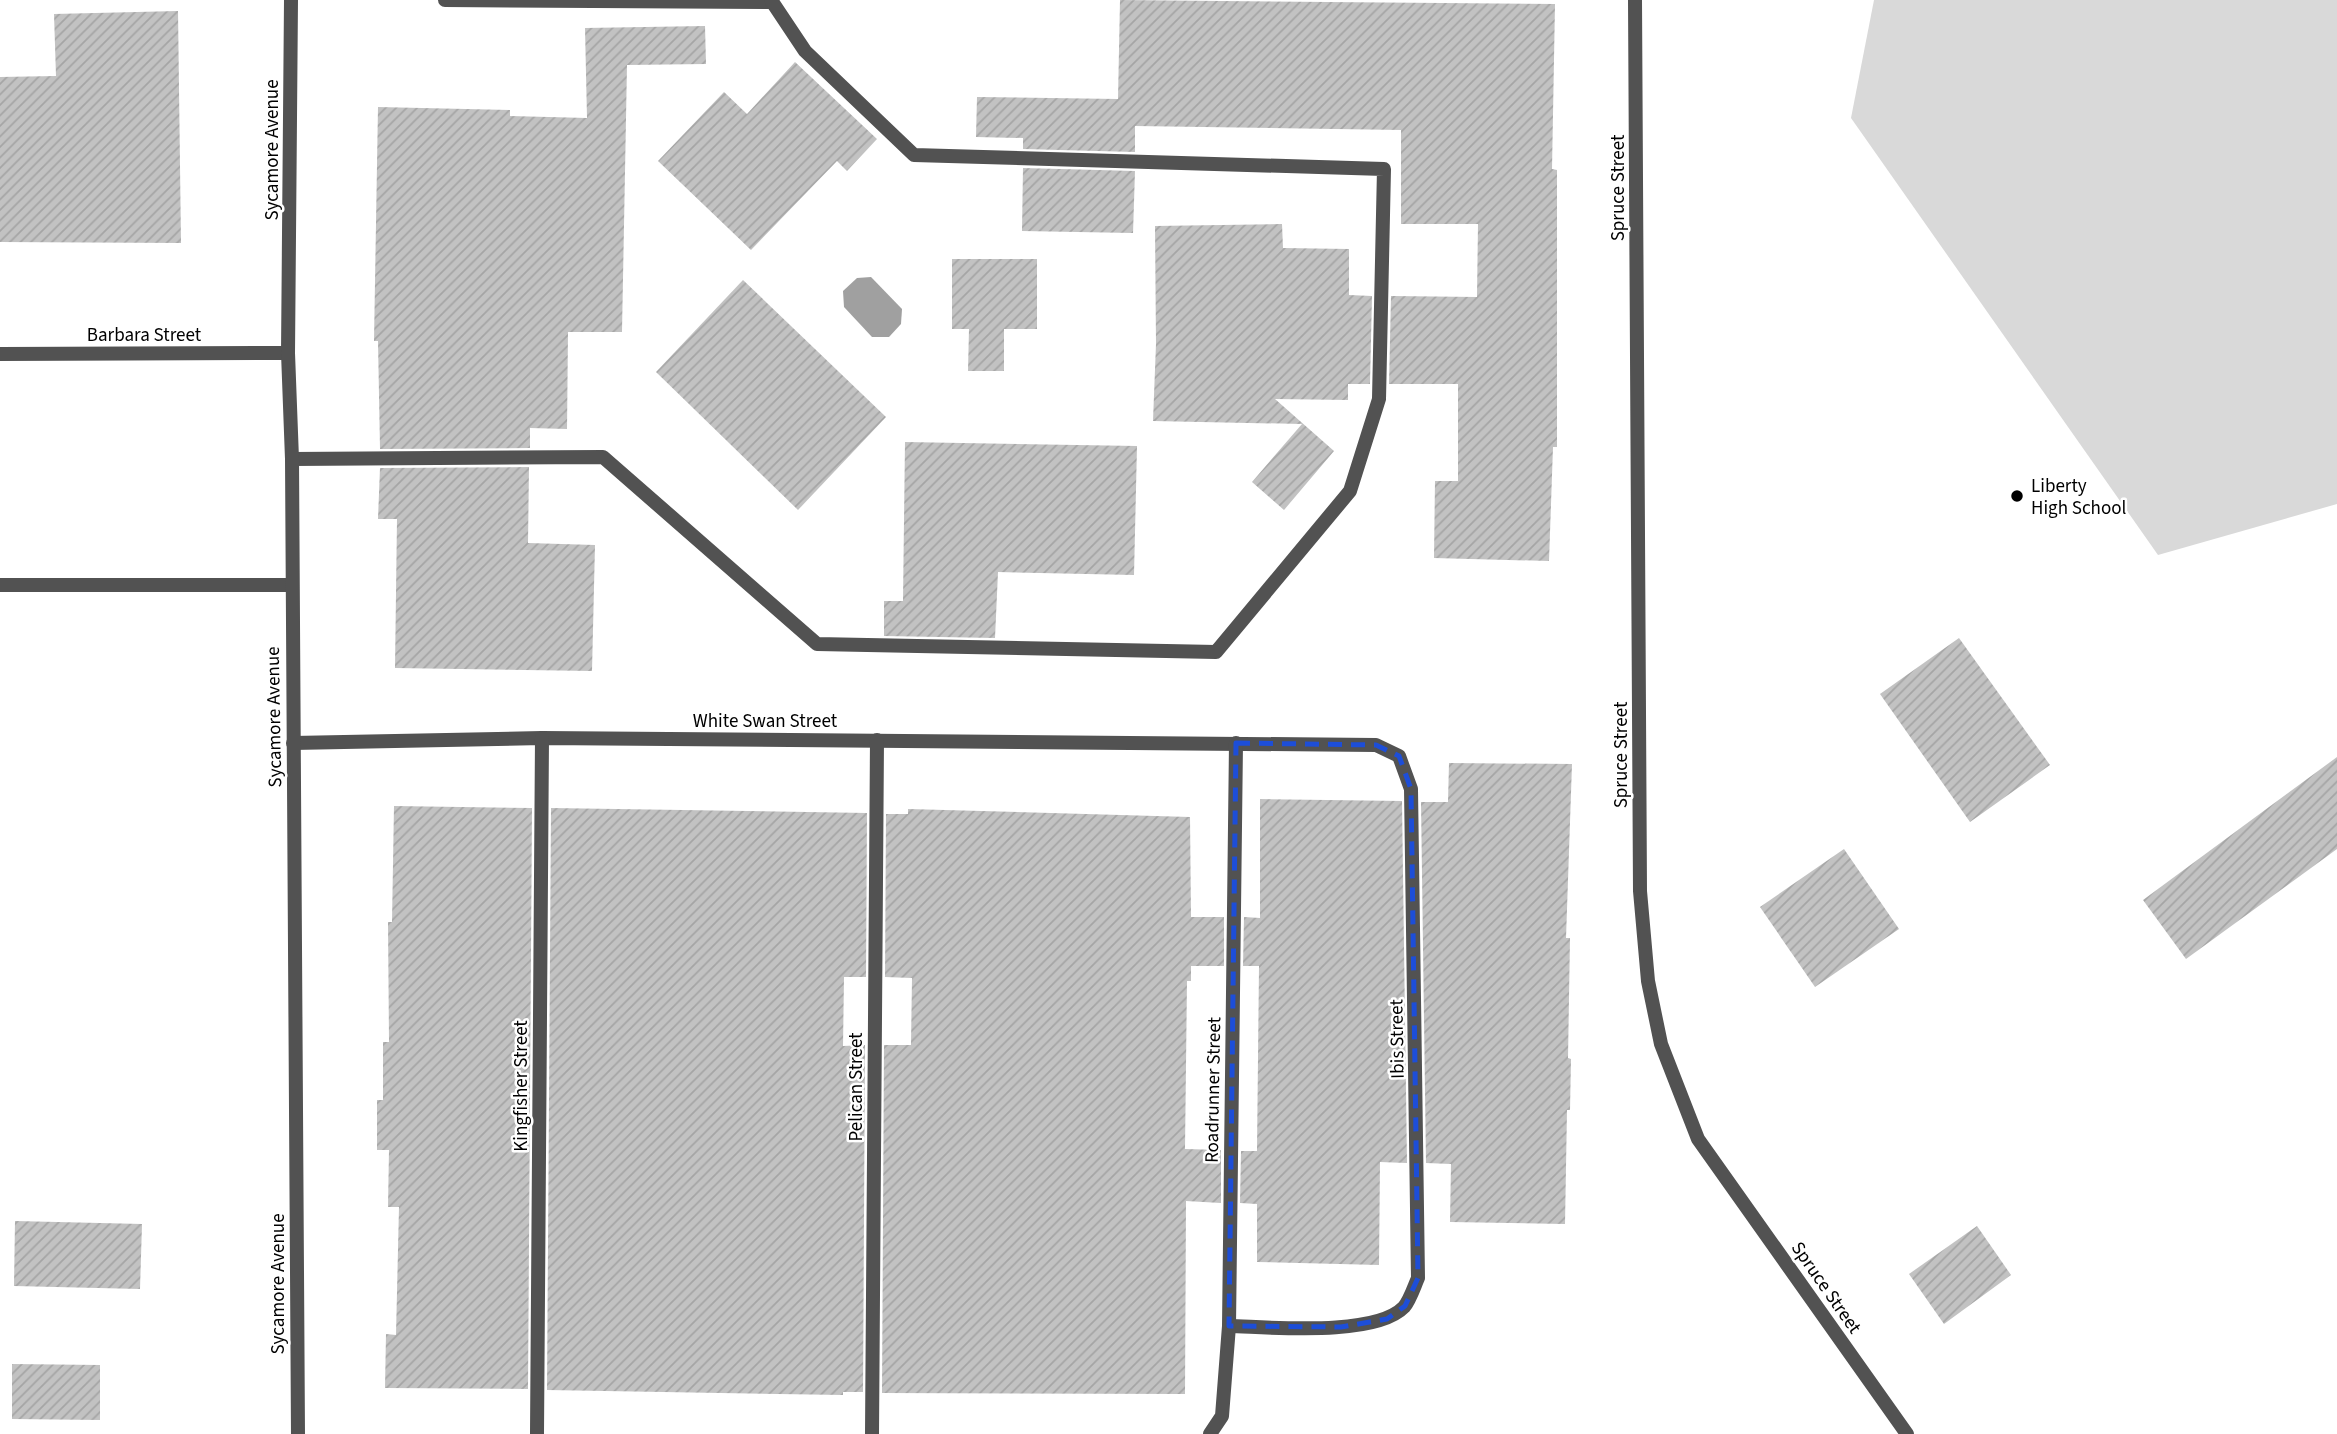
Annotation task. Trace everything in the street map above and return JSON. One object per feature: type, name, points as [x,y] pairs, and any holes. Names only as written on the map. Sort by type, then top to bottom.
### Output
[{"type":"street","name":"Sycamore Avenue","points":[[291,0],[288,353],[292,458],[290,585],[298,1434]]},
{"type":"street","points":[[292,458],[603,457],[817,644],[1216,652],[1350,491],[1379,399],[1384,169],[914,155],[805,51],[772,1],[445,0]]},
{"type":"street","name":"Spruce Street","points":[[1635,0],[1640,891],[1648,981],[1661,1044],[1698,1139],[1907,1434]]},
{"type":"street","name":"Barbara Street","points":[[0,354],[288,353]]},
{"type":"street","points":[[0,585],[290,585]]},
{"type":"street","name":"White Swan Street","points":[[293,743],[542,738],[1236,743]]},
{"type":"street","name":"Kingfisher Street","points":[[537,1434],[542,738]]},
{"type":"street","name":"Pelican Street","points":[[872,1434],[877,740]]},
{"type":"street","name":"Ibis Street","points":[[1229,1326],[1341,1327],[1387,1319],[1405,1306],[1418,1278],[1411,789],[1399,757],[1376,745],[1236,743]]},
{"type":"street","name":"Roadrunner Street","points":[[1210,1434],[1222,1416],[1229,1326],[1236,743]]},
{"type":"highlighted area","points":[[1236,743],[1376,745],[1399,756],[1411,789],[1418,1278],[1405,1306],[1387,1319],[1341,1327],[1229,1326]]},
{"type":"shaded area","points":[[1874,0],[2337,0],[2337,504],[2158,555],[1851,118]]},
{"type":"shaded area","points":[[871,277],[902,309],[901,324],[889,337],[872,337],[844,307],[843,291],[857,278]]},
{"type":"building","points":[[1120,0],[1555,4],[1552,169],[1557,170],[1557,447],[1553,447],[1549,561],[1434,558],[1435,481],[1458,481],[1458,384],[1389,384],[1391,296],[1477,297],[1478,224],[1401,224],[1401,130],[1135,126],[1135,152],[1023,149],[1023,138],[976,137],[977,97],[1118,99]]},
{"type":"building","points":[[178,11],[181,243],[0,242],[0,77],[56,76],[54,14]]},
{"type":"building","points":[[705,26],[706,64],[627,65],[622,332],[568,332],[567,429],[530,428],[530,448],[380,449],[378,341],[374,341],[378,107],[510,110],[510,116],[587,118],[585,28]]},
{"type":"building","points":[[795,62],[877,139],[847,171],[837,161],[751,250],[658,161],[724,92],[747,114]]},
{"type":"building","points":[[1023,168],[1135,171],[1133,233],[1022,231]]},
{"type":"building","points":[[1282,224],[1283,248],[1349,249],[1349,295],[1372,296],[1370,384],[1348,384],[1348,400],[1275,399],[1334,451],[1284,510],[1252,482],[1302,424],[1153,421],[1156,344],[1155,226]]},
{"type":"building","points":[[952,259],[1037,259],[1037,329],[1004,329],[1004,371],[968,371],[969,329],[952,329]]},
{"type":"building","points":[[743,280],[886,417],[798,510],[656,372]]},
{"type":"building","points":[[905,442],[1137,446],[1134,575],[998,572],[995,638],[884,636],[884,601],[903,601]]},
{"type":"building","points":[[529,467],[528,543],[595,545],[592,671],[395,668],[397,519],[378,519],[380,468]]},
{"type":"building","points":[[1959,638],[2050,765],[1970,822],[1880,694]]},
{"type":"building","points":[[2337,757],[2337,849],[2186,959],[2143,900]]},
{"type":"building","points":[[1449,763],[1572,764],[1566,938],[1570,938],[1568,1058],[1571,1059],[1570,1110],[1567,1110],[1565,1224],[1450,1222],[1451,1164],[1426,1163],[1421,802],[1448,802]]},
{"type":"building","points":[[1260,799],[1402,801],[1407,1163],[1380,1162],[1379,1265],[1257,1262],[1257,1204],[1240,1203],[1241,1151],[1257,1151],[1259,966],[1243,966],[1244,917],[1260,918]]},
{"type":"building","points":[[394,806],[532,808],[528,1389],[385,1388],[386,1334],[396,1335],[399,1207],[388,1207],[389,1150],[377,1150],[377,1100],[383,1100],[383,1042],[389,1042],[388,922],[392,922]]},
{"type":"building","points":[[551,808],[867,813],[866,977],[844,977],[843,1046],[865,1045],[863,1392],[843,1392],[843,1395],[547,1390]]},
{"type":"building","points":[[908,809],[1190,817],[1191,917],[1224,917],[1224,966],[1191,966],[1191,981],[1187,981],[1185,1149],[1221,1150],[1221,1203],[1186,1201],[1185,1394],[882,1393],[884,1045],[911,1045],[912,978],[885,977],[886,814],[908,814]]},
{"type":"building","points":[[1844,849],[1899,929],[1815,987],[1760,907]]},
{"type":"building","points":[[15,1221],[142,1224],[140,1289],[14,1286]]},
{"type":"building","points":[[1977,1226],[2011,1275],[1944,1324],[1909,1274]]},
{"type":"building","points":[[12,1364],[100,1365],[100,1420],[12,1419]]},
{"type":"place","name":"Liberty High School","points":[[2017,496]]}]
